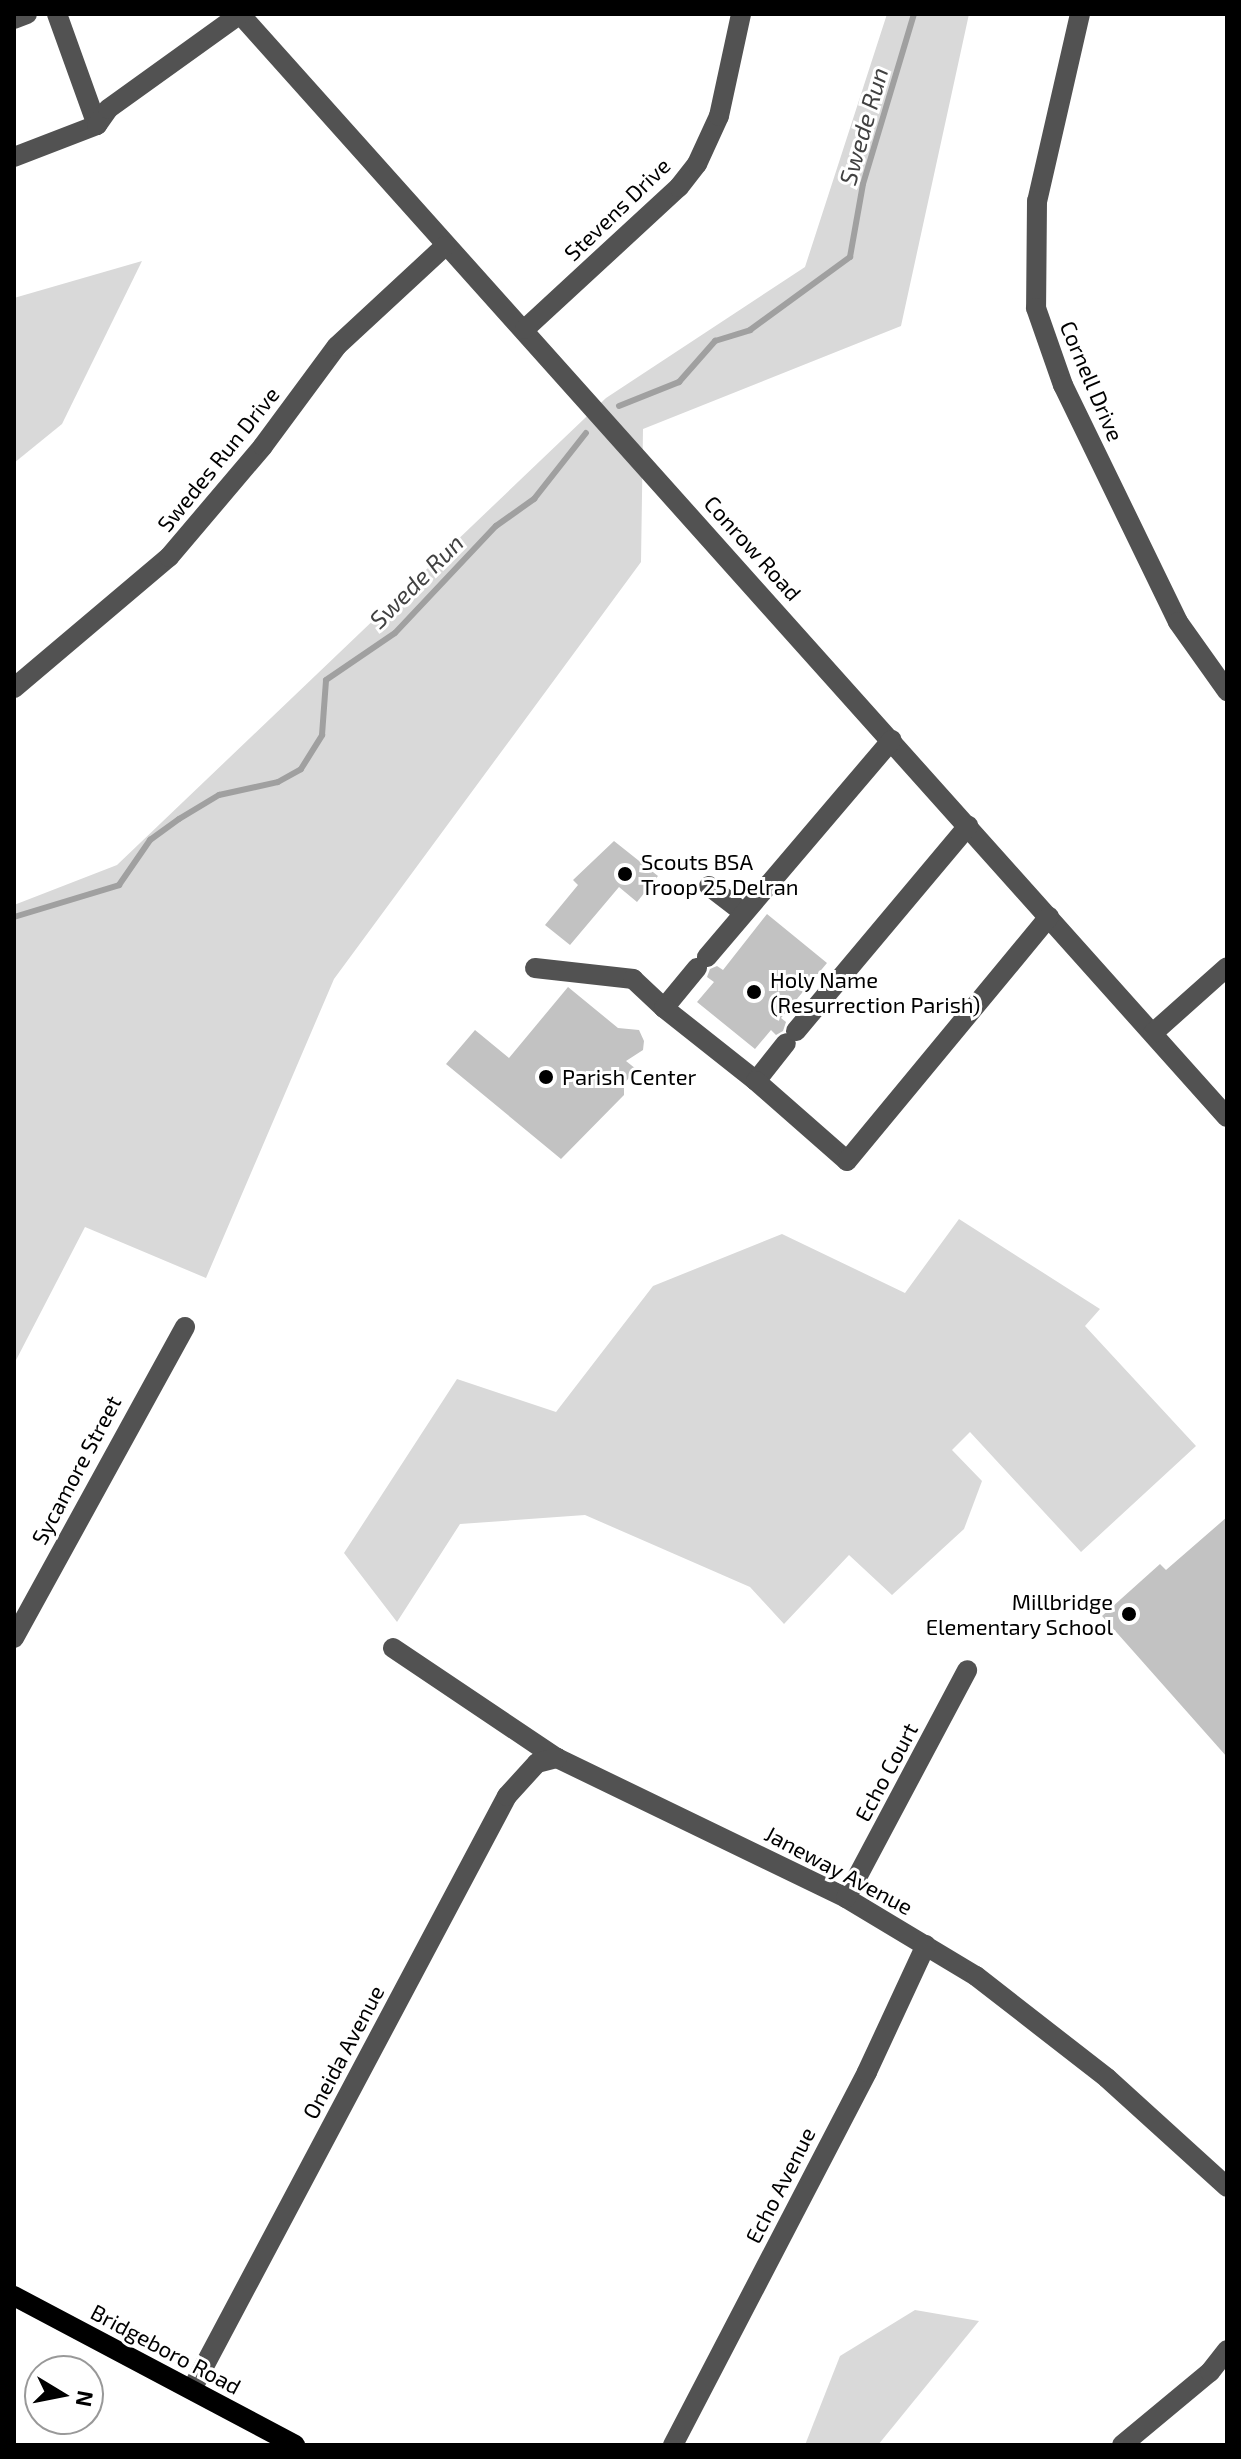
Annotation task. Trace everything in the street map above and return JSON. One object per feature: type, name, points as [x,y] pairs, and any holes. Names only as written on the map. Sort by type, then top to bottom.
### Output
[{"type":"main road","name":"Bridgeboro Road","points":[[14,2296],[295,2445]]},
{"type":"street","points":[[14,19],[27,14]]},
{"type":"street","points":[[57,14],[97,125]]},
{"type":"street","points":[[14,157],[97,125],[108,109],[240,14]]},
{"type":"street","name":"Conrow Road","points":[[240,14],[1227,1117]]},
{"type":"street","name":"Stevens Drive","points":[[525,329],[679,187],[697,164],[719,116],[741,14]]},
{"type":"street","name":"Cornell Drive","points":[[1080,14],[1037,201],[1033,253],[1036,308],[1063,385],[1178,622],[1227,691]]},
{"type":"street","name":"Swedes Run Drive","points":[[14,688],[169,557],[263,446],[337,346],[445,246]]},
{"type":"street","points":[[664,1008],[892,740]]},
{"type":"street","points":[[756,1081],[968,826]]},
{"type":"street","points":[[709,886],[744,913]]},
{"type":"street","points":[[535,968],[633,979],[847,1161],[1049,917]]},
{"type":"street","points":[[1153,1033],[1227,967]]},
{"type":"street","name":"Sycamore Street","points":[[14,1638],[185,1327]]},
{"type":"street","name":"Janeway Avenue","points":[[393,1648],[557,1758],[846,1898],[926,1945],[1036,2019],[1227,2187]]},
{"type":"street","name":"Echo Court","points":[[846,1898],[967,1670]]},
{"type":"street","name":"Oneida Avenue","points":[[192,2389],[507,1796],[537,1763],[557,1758]]},
{"type":"street","name":"Echo Avenue","points":[[673,2445],[867,2072],[926,1945]]},
{"type":"street","points":[[1122,2445],[1210,2372],[1227,2350]]},
{"type":"shaded area","points":[[887,14],[969,14],[901,326],[643,429],[641,562],[334,979],[206,1278],[85,1227],[14,1364],[14,905],[117,865],[606,398],[805,267]]},
{"type":"shaded area","points":[[142,261],[62,424],[14,463],[14,298]]},
{"type":"shaded area","points":[[959,1219],[1100,1309],[1085,1326],[1196,1446],[1081,1552],[970,1432],[952,1450],[982,1481],[964,1529],[892,1595],[849,1555],[784,1624],[750,1587],[585,1515],[460,1524],[397,1622],[344,1553],[457,1379],[556,1412],[653,1286],[782,1234],[905,1293]]},
{"type":"shaded area","points":[[915,2310],[979,2321],[878,2445],[805,2445],[840,2356]]},
{"type":"building","points":[[614,841],[658,876],[637,902],[619,887],[570,945],[545,925],[578,885],[573,880]]},
{"type":"building","name":"Holy Name (Resurrection Parish)","points":[[767,914],[827,963],[781,1018],[786,1022],[783,1031],[776,1035],[771,1030],[755,1049],[697,1002],[714,982],[707,977],[710,969],[717,966],[723,970]]},
{"type":"building","name":"Parish Center","points":[[568,987],[618,1028],[639,1030],[644,1041],[643,1050],[626,1061],[636,1069],[624,1084],[624,1095],[561,1159],[446,1064],[475,1030],[509,1058]]},
{"type":"building","points":[[1227,1517],[1227,1757],[1102,1616],[1160,1564],[1166,1570]]},
{"type":"waterway","name":"Swede Run","points":[[619,406],[679,382],[715,341],[750,330],[850,257],[863,184],[914,14]]},
{"type":"waterway","name":"Swede Run","points":[[14,917],[119,885],[150,840],[179,819],[219,795],[278,782],[301,769],[322,735],[326,680],[395,633],[496,526],[534,499],[586,433]]},
{"type":"place","name":"Scouts BSA Troop 25 Delran","points":[[625,874]]},
{"type":"place","name":"Holy Name (Resurrection Parish)","points":[[754,992]]},
{"type":"place","name":"Parish Center","points":[[546,1077]]},
{"type":"place","name":"Millbridge Elementary School","points":[[1129,1614]]}]
